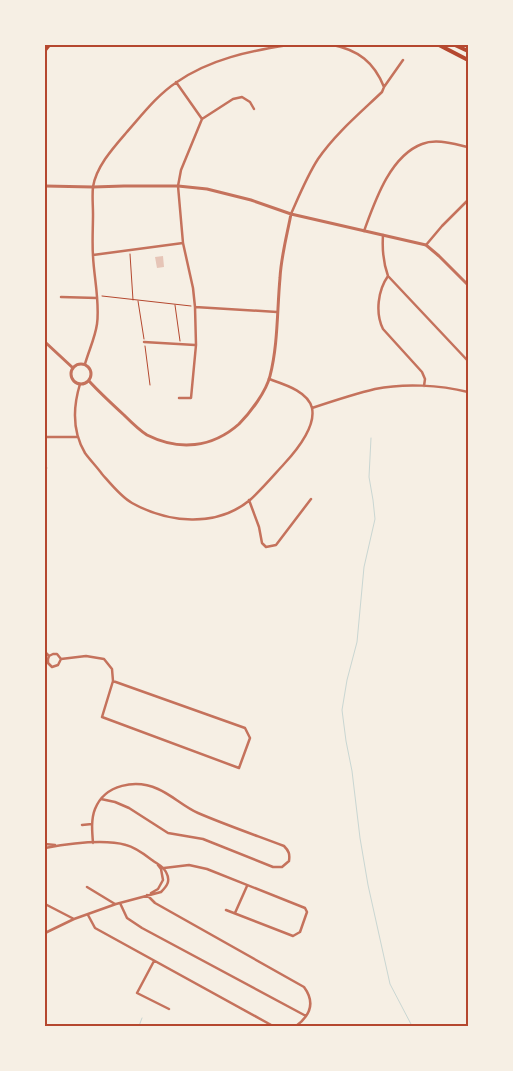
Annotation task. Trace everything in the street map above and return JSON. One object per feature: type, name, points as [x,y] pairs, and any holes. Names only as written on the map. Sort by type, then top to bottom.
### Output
[{"type":"main road","points":[[45,50],[49,45]]},
{"type":"main road","points":[[439,45],[468,60]]},
{"type":"main road","points":[[455,45],[468,51]]},
{"type":"street","points":[[85,364],[98,323],[93,255],[93,187],[96,175],[103,163],[116,144],[153,102],[176,82],[199,68],[227,58],[262,49],[288,45]]},
{"type":"street","points":[[333,45],[347,48],[358,54],[379,74],[384,87]]},
{"type":"street","points":[[89,381],[146,434],[175,445],[193,445],[220,438],[246,416],[269,379],[274,357],[280,276],[290,214],[318,159],[338,135],[382,92],[403,60]]},
{"type":"street","points":[[176,82],[202,119]]},
{"type":"street","points":[[178,398],[191,398],[196,345],[193,288],[183,243],[178,186],[181,170],[202,119],[233,99],[242,97],[250,102],[254,110]]},
{"type":"street","points":[[364,231],[384,181],[400,159],[411,150],[422,144],[432,142],[468,147]]},
{"type":"street","points":[[45,186],[178,186],[231,194],[290,214],[426,245],[468,285]]},
{"type":"street","points":[[426,245],[468,200]]},
{"type":"street","points":[[383,235],[382,254],[388,276],[468,361]]},
{"type":"street","points":[[93,255],[183,243]]},
{"type":"street","points":[[388,276],[382,284],[380,324],[422,372],[425,379],[424,386]]},
{"type":"street","points":[[61,297],[97,298]]},
{"type":"street","points":[[195,307],[277,312]]},
{"type":"street","points":[[45,342],[73,368]]},
{"type":"street","points":[[144,342],[196,345]]},
{"type":"street","points":[[77,364],[85,364],[92,372],[91,376],[89,381],[80,384],[73,379],[71,373],[77,364]]},
{"type":"street","points":[[80,384],[75,406],[78,437],[86,454],[110,483],[130,502],[152,512],[176,519],[194,520],[216,518],[231,512],[249,500],[293,454],[309,429],[312,408],[308,401],[294,389],[269,379]]},
{"type":"street","points":[[312,408],[376,389],[392,387],[424,386],[468,392]]},
{"type":"street","points":[[45,437],[78,437]]},
{"type":"street","points":[[249,500],[259,527],[262,543],[266,547],[276,545],[311,499]]},
{"type":"street","points":[[45,652],[49,656]]},
{"type":"street","points":[[57,654],[60,664],[52,667],[47,664],[49,656],[57,654]]},
{"type":"street","points":[[60,659],[86,656],[104,659],[112,669],[113,681],[102,717],[239,768],[250,738],[245,728],[113,681]]},
{"type":"street","points":[[93,843],[93,816],[101,799],[120,786],[135,784],[148,785],[160,790],[190,809],[284,846],[289,851],[290,856],[289,861],[282,866],[272,867],[203,839],[168,833],[129,808],[101,799]]},
{"type":"street","points":[[82,824],[92,824]]},
{"type":"street","points":[[45,846],[110,842],[126,845],[142,852],[164,868],[169,878],[166,887],[161,892],[116,904],[74,919],[45,933]]},
{"type":"street","points":[[147,895],[158,889],[163,880],[161,870],[156,863]]},
{"type":"street","points":[[164,868],[189,865],[207,869],[305,908],[307,912],[300,932],[293,936],[226,910]]},
{"type":"street","points":[[235,913],[247,886]]},
{"type":"street","points":[[87,887],[116,904]]},
{"type":"street","points":[[147,895],[156,904],[304,987],[310,995],[310,1008],[306,1016],[296,1026]]},
{"type":"street","points":[[120,903],[127,918],[142,928],[306,1016]]},
{"type":"street","points":[[45,904],[74,919]]},
{"type":"street","points":[[88,915],[95,928],[273,1026]]},
{"type":"street","points":[[154,961],[137,992],[169,1009]]},
{"type":"path","points":[[130,251],[134,300]]},
{"type":"path","points":[[102,296],[195,307]]},
{"type":"path","points":[[174,304],[180,344]]},
{"type":"building","points":[[163,256],[164,267],[157,268],[155,257]]},
{"type":"waterway","points":[[371,438],[369,477],[375,519],[364,567],[357,642],[347,680],[342,710],[368,885],[390,984],[412,1026]]},
{"type":"waterway","points":[[139,1026],[142,1018]]}]
